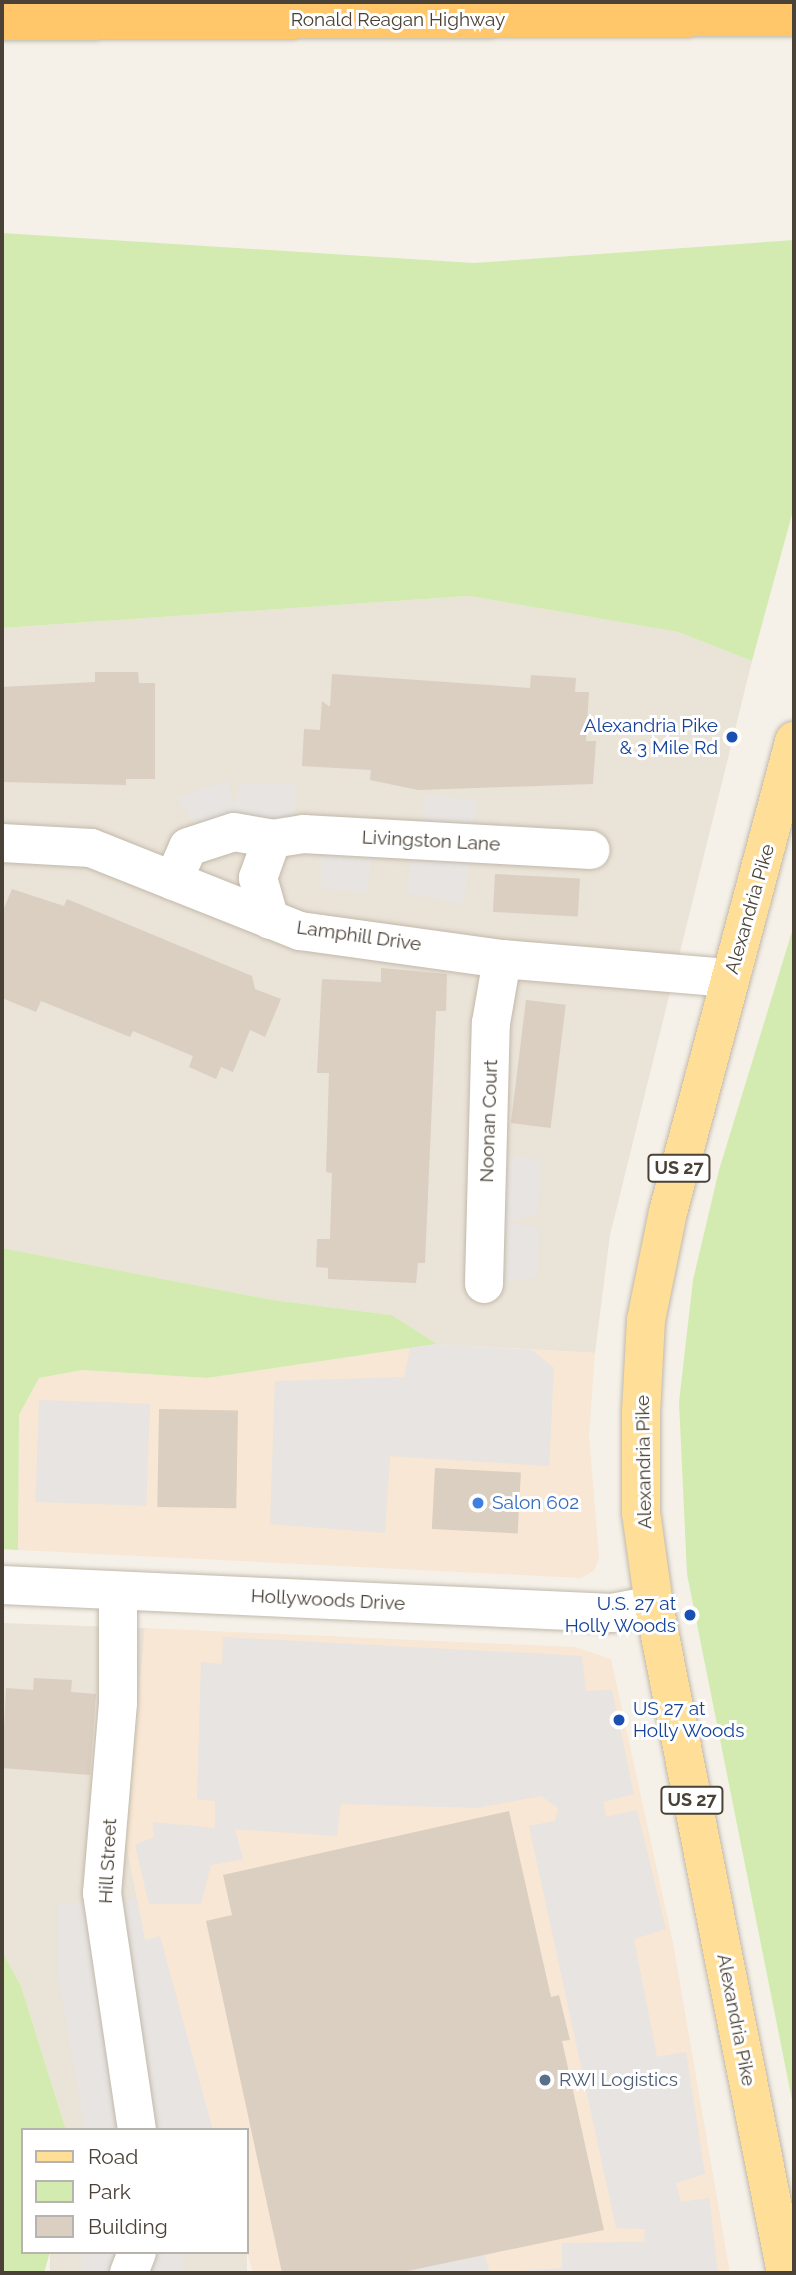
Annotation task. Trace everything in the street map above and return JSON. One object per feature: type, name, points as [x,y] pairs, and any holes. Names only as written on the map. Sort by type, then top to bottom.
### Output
[{"type":"highway","name":"Ronald Reagan Highway","points":[[2,22],[794,17]]},
{"type":"main road","name":"Alexandria Pike","points":[[788,2260],[654,1605],[641,1513],[646,1320],[730,978],[784,824],[794,741]]},
{"type":"street","name":"Livingston Lane","points":[[173,881],[188,847],[209,835],[272,839],[295,834],[591,850]]},
{"type":"street","points":[[270,920],[258,878],[272,839]]},
{"type":"street","name":"Lamphill Drive","points":[[2,843],[84,846],[270,920],[323,935],[502,959],[730,978]]},
{"type":"street","name":"Noonan Court","points":[[484,1284],[491,1023],[502,959]]},
{"type":"street","name":"Hollywoods Drive","points":[[2,1585],[612,1613],[654,1605]]},
{"type":"street","name":"Hill Street","points":[[118,1591],[117,1717],[102,1893],[137,2128]]},
{"type":"street","points":[[129,2273],[136,2254]]},
{"type":"shaded area","points":[[469,596],[678,632],[752,661],[610,1235],[595,1353],[437,1344],[392,1315],[273,1300],[2,1248],[2,628]]},
{"type":"shaded area","points":[[229,780],[234,808],[240,784],[296,783],[293,846],[213,850],[177,797]]},
{"type":"shaded area","points":[[426,795],[477,800],[464,904],[405,893]]},
{"type":"shaded area","points":[[320,818],[378,823],[366,892],[321,889]]},
{"type":"shaded area","points":[[474,1153],[541,1159],[538,1214],[506,1222],[539,1228],[538,1277],[471,1287]]},
{"type":"shaded area","points":[[437,1344],[595,1353],[589,1435],[599,1558],[594,1571],[581,1578],[18,1550],[19,1415],[39,1378],[82,1370],[207,1378]]},
{"type":"shaded area","points":[[437,1344],[532,1350],[554,1368],[549,1466],[390,1456],[385,1533],[270,1524],[275,1381],[404,1377],[410,1348]]},
{"type":"shaded area","points":[[39,1400],[150,1404],[146,1506],[35,1502]]},
{"type":"shaded area","points":[[2,1623],[145,1628],[126,1842],[145,1940],[212,2128],[65,2128],[21,1986],[2,1951]]},
{"type":"shaded area","points":[[145,1628],[575,1647],[611,1659],[673,1943],[730,2273],[253,2273],[248,2254],[248,2128],[212,2128],[160,1937],[145,1940],[126,1842]]},
{"type":"shaded area","points":[[223,1637],[582,1656],[586,1691],[612,1690],[634,1794],[603,1802],[606,1817],[637,1810],[666,1929],[634,1939],[657,2057],[686,2052],[705,2174],[676,2183],[681,2202],[709,2198],[718,2273],[490,2273],[562,2268],[562,2243],[644,2242],[645,2229],[616,2228],[529,1826],[555,1821],[558,1808],[541,1796],[477,1808],[341,1804],[337,1836],[235,1829],[243,1859],[211,1865],[201,1904],[149,1904],[135,1845],[154,1837],[153,1822],[215,1828],[215,1801],[197,1799],[201,1662],[222,1664]]},
{"type":"shaded area","points":[[137,1899],[145,1940],[160,1936],[212,2128],[85,2128],[58,1976],[58,1905]]},
{"type":"shaded area","points":[[50,2254],[247,2254],[247,2273],[50,2273]]},
{"type":"shaded area","points":[[81,2254],[183,2254],[183,2273],[81,2273]]},
{"type":"shaded area","points":[[484,2254],[490,2273],[398,2273]]},
{"type":"green space","points":[[2,233],[474,263],[794,240],[794,507],[752,661],[678,632],[469,596],[2,628]]},
{"type":"green space","points":[[794,925],[794,2110],[687,1574],[679,1402],[693,1280],[719,1170]]},
{"type":"green space","points":[[2,1248],[273,1300],[392,1315],[437,1344],[207,1378],[82,1370],[39,1378],[19,1415],[18,1550],[2,1549]]},
{"type":"green space","points":[[2,1951],[21,1986],[65,2128],[21,2128],[21,2254],[49,2254],[44,2273],[2,2273]]},
{"type":"building","points":[[95,672],[138,672],[139,683],[155,683],[155,779],[126,779],[126,785],[2,782],[2,687],[95,682]]},
{"type":"building","points":[[332,674],[530,688],[531,675],[576,678],[575,692],[589,692],[586,741],[596,741],[593,784],[418,790],[370,780],[371,770],[302,766],[304,729],[320,730],[322,701],[330,707]]},
{"type":"building","points":[[495,874],[580,878],[578,916],[493,912]]},
{"type":"building","points":[[12,889],[64,906],[67,899],[252,976],[255,989],[281,999],[265,1037],[250,1030],[233,1072],[221,1067],[216,1079],[189,1067],[193,1056],[133,1031],[130,1037],[41,1001],[36,1012],[2,998],[2,913]]},
{"type":"building","points":[[381,968],[447,974],[446,1011],[436,1011],[425,1263],[418,1263],[416,1283],[328,1279],[328,1268],[316,1267],[317,1239],[330,1239],[332,1173],[326,1172],[329,1073],[317,1073],[322,979],[381,982]]},
{"type":"building","points":[[526,1000],[566,1005],[551,1128],[511,1123]]},
{"type":"building","points":[[159,1409],[238,1410],[236,1508],[157,1507]]},
{"type":"building","name":"Salon 602","points":[[435,1468],[521,1473],[518,1533],[432,1529]]},
{"type":"building","points":[[34,1678],[72,1680],[71,1692],[96,1694],[90,1775],[2,1768],[6,1688],[33,1690]]},
{"type":"building","points":[[509,1811],[551,1997],[559,1995],[570,2040],[562,2041],[604,2230],[398,2273],[282,2273],[206,1921],[232,1915],[223,1875]]},
{"type":"place","name":"Alexandria Pike & 3 Mile Rd","points":[[732,737]]},
{"type":"place","name":"Salon 602","points":[[478,1503]]},
{"type":"place","name":"U.S. 27 at Holly Woods","points":[[690,1615]]},
{"type":"place","name":"US 27 at Holly Woods","points":[[619,1720]]},
{"type":"place","name":"RWI Logistics","points":[[545,2080]]}]
